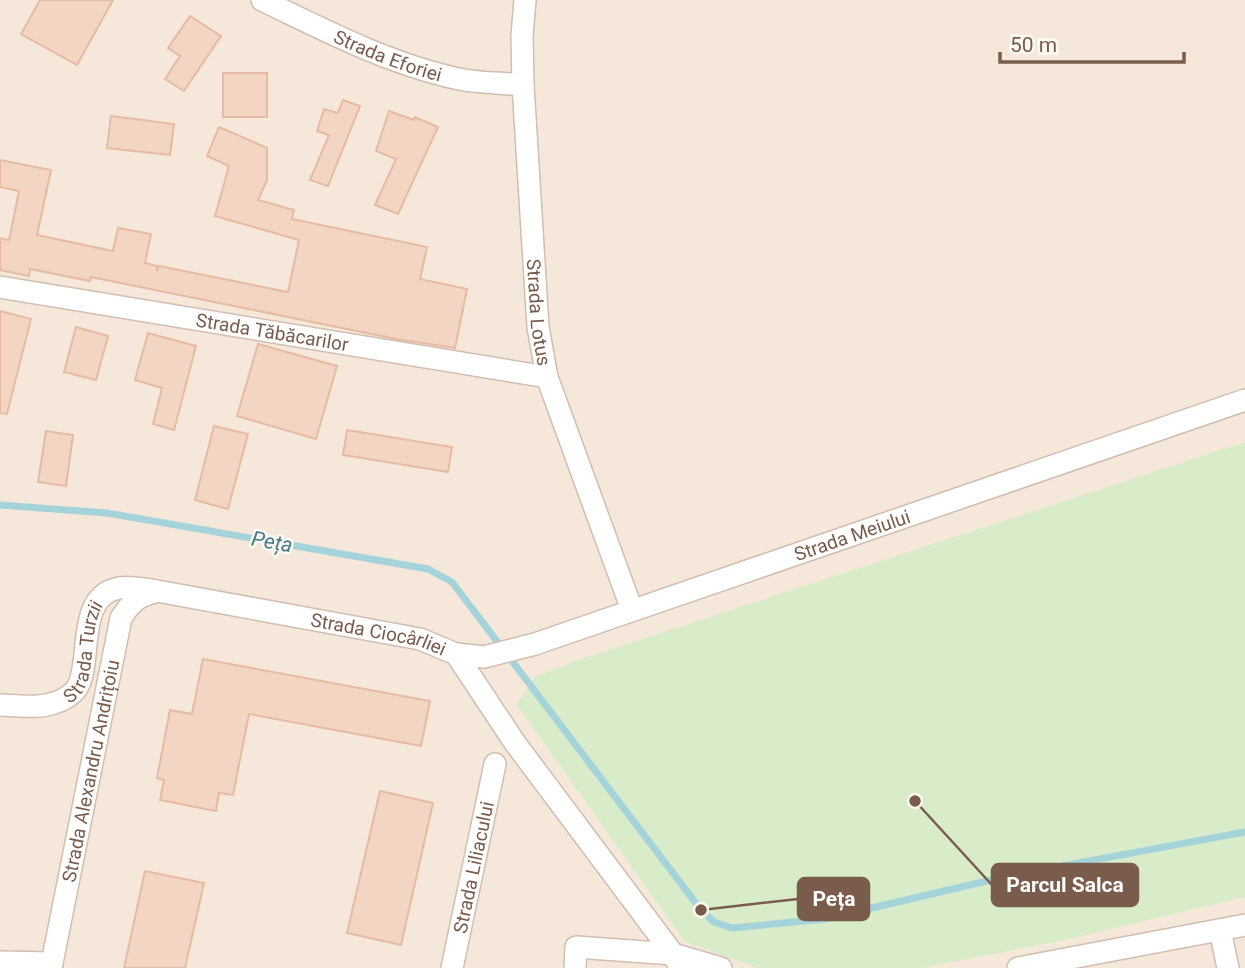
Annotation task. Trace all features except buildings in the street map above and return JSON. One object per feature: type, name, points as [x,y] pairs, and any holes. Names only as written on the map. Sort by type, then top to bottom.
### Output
[{"type":"street","name":"Strada Eforiei","points":[[262,0],[346,40],[431,72],[466,80],[523,85]]},
{"type":"street","name":"Strada Lotus","points":[[525,0],[522,36],[523,85],[538,327],[547,377],[632,610]]},
{"type":"street","name":"Strada Tăbăcarilor","points":[[0,287],[547,377]]},
{"type":"street","name":"Strada Meiului","points":[[456,654],[484,657],[535,644],[1245,400]]},
{"type":"street","name":"Strada Turzii","points":[[0,705],[33,707],[53,704],[66,697],[77,688],[89,619],[102,597],[109,591],[120,588],[157,591]]},
{"type":"street","name":"Strada Ciocârliei","points":[[157,591],[420,639],[456,654],[515,743],[676,961]]},
{"type":"street","name":"Strada Alexandru Andrițoiu","points":[[52,966],[121,618],[131,603],[143,594],[157,591]]},
{"type":"street","name":"Strada Liliacului","points":[[452,968],[495,764]]},
{"type":"street","points":[[1018,968],[1245,925]]},
{"type":"street","points":[[1220,930],[1228,968]]},
{"type":"street","points":[[576,957],[676,961],[721,968]]},
{"type":"street","points":[[0,962],[52,966]]},
{"type":"shaded area","points":[[0,0],[1245,0],[1245,968],[0,968]]},
{"type":"green space","points":[[1245,442],[1245,897],[1060,941],[922,968],[758,968],[685,942],[517,705],[534,677],[584,658]]},
{"type":"waterway","name":"Peța","points":[[0,505],[107,513],[428,569],[452,582],[701,910],[714,922],[732,928],[825,919],[1008,876],[1245,832]]},
{"type":"place","name":"Parcul Salca","points":[[915,801]]},
{"type":"place","name":"Peța","points":[[701,910]]}]
